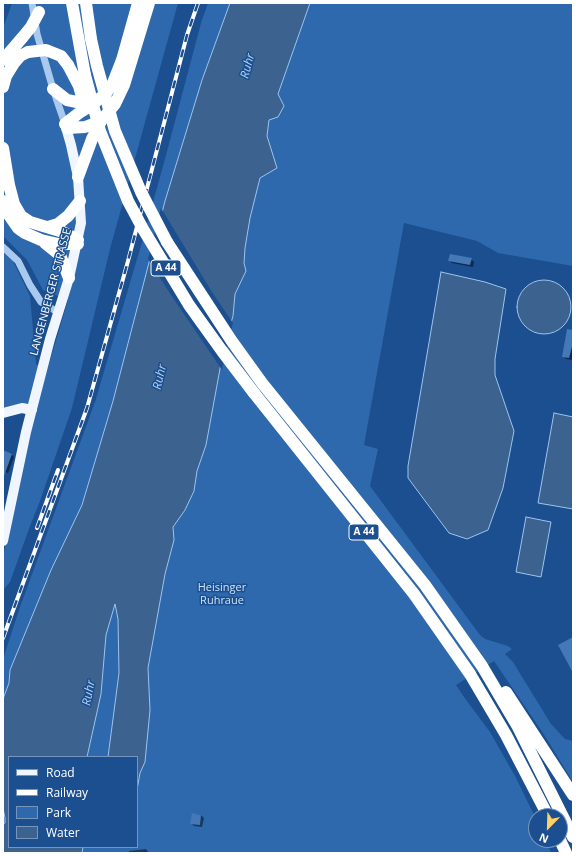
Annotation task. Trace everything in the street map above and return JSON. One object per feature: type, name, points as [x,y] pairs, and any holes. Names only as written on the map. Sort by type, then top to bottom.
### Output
[{"type":"highway","name":"A 44","points":[[72,3],[85,74],[100,126],[128,201],[143,229],[189,305],[222,351],[414,594],[470,674],[506,735],[544,808]]},
{"type":"highway","name":"A 44","points":[[86,3],[91,39],[97,66],[118,138],[141,192],[167,242],[231,340],[262,383],[425,585],[482,666],[518,726],[573,837]]},
{"type":"highway","points":[[66,126],[106,93],[113,83],[122,60],[138,3]]},
{"type":"highway","points":[[78,177],[92,139],[121,94],[149,3]]},
{"type":"highway","points":[[3,60],[31,27],[38,6]]},
{"type":"highway","points":[[3,87],[6,76],[20,56],[28,52],[46,50],[61,56],[68,65],[79,86],[82,97],[100,126]]},
{"type":"highway","points":[[53,89],[67,100],[92,105]]},
{"type":"highway","points":[[66,126],[100,126]]},
{"type":"highway","points":[[3,148],[9,185],[14,204],[21,216],[40,226],[48,227],[78,242]]},
{"type":"highway","points":[[3,201],[9,216],[18,228],[40,240],[60,255],[69,278]]},
{"type":"highway","points":[[48,227],[58,224],[63,220],[80,201]]},
{"type":"highway","points":[[40,240],[58,244],[78,242]]},
{"type":"highway","points":[[482,666],[500,684],[573,795]]},
{"type":"main road","name":"LANGENBERGER STRASSE","points":[[3,537],[16,474],[50,339],[69,278],[81,223],[78,177],[66,126]]},
{"type":"main road","points":[[3,413],[22,408],[32,410]]},
{"type":"street","name":"LANGENBERGER STRASSE","points":[[38,6],[37,34],[53,89],[66,126]]},
{"type":"street","points":[[3,247],[18,261],[30,285],[41,302],[59,313]]},
{"type":"green space","points":[[12,3],[178,3],[110,249],[72,408],[10,582],[3,590],[3,559],[7,534],[38,401],[68,300],[43,290],[27,260],[3,236],[3,28]]},
{"type":"green space","name":"Heisinger Ruhraue","points":[[208,3],[573,3],[573,266],[498,253],[477,241],[404,223],[364,445],[378,449],[370,486],[480,635],[485,639],[508,646],[512,649],[505,654],[513,662],[551,724],[565,739],[573,741],[573,782],[543,733],[494,661],[456,685],[490,732],[515,776],[531,808],[528,808],[528,848],[549,848],[551,853],[3,853],[3,659],[20,607],[95,402],[142,242],[201,23]]},
{"type":"green space","points":[[3,251],[12,259],[30,296],[36,364],[43,369],[31,409],[3,412]]},
{"type":"water","name":"Ruhr","points":[[230,3],[310,3],[278,94],[284,106],[278,117],[269,120],[267,136],[277,168],[260,178],[250,218],[245,248],[244,263],[246,271],[235,294],[233,316],[224,347],[206,445],[197,471],[194,491],[185,510],[173,527],[174,540],[165,574],[148,668],[150,710],[145,762],[140,773],[138,784],[138,756],[108,756],[119,673],[118,619],[115,604],[106,635],[101,694],[87,756],[8,756],[8,848],[83,848],[82,853],[3,853],[3,824],[5,823],[5,818],[3,808],[3,699],[9,683],[10,670],[51,570],[82,505],[113,401],[165,201],[202,80]]},
{"type":"water","points":[[441,272],[485,282],[506,289],[495,359],[495,375],[514,431],[503,488],[488,530],[467,539],[449,533],[408,478],[408,466]]},
{"type":"water","points":[[544,280],[554,282],[563,288],[569,297],[571,307],[569,317],[563,326],[554,332],[544,334],[534,332],[525,326],[519,317],[517,307],[519,297],[525,288],[534,282]]},
{"type":"water","points":[[554,413],[573,417],[573,509],[538,503]]},
{"type":"water","points":[[526,517],[551,522],[541,577],[516,572]]},
{"type":"pier","points":[[161,208],[212,292],[233,323],[222,370],[148,259]]},
{"type":"building","points":[[450,254],[472,258],[470,265],[448,261]]},
{"type":"building","points":[[567,329],[573,330],[573,343],[569,358],[562,357]]},
{"type":"building","points":[[3,450],[12,454],[4,476],[3,476]]},
{"type":"building","points":[[573,637],[573,673],[558,645]]},
{"type":"building","points":[[192,813],[201,815],[200,825],[190,824]]},
{"type":"railway","points":[[3,638],[87,408],[128,261],[187,35],[198,3]]},
{"type":"railway","points":[[37,528],[58,470]]}]
